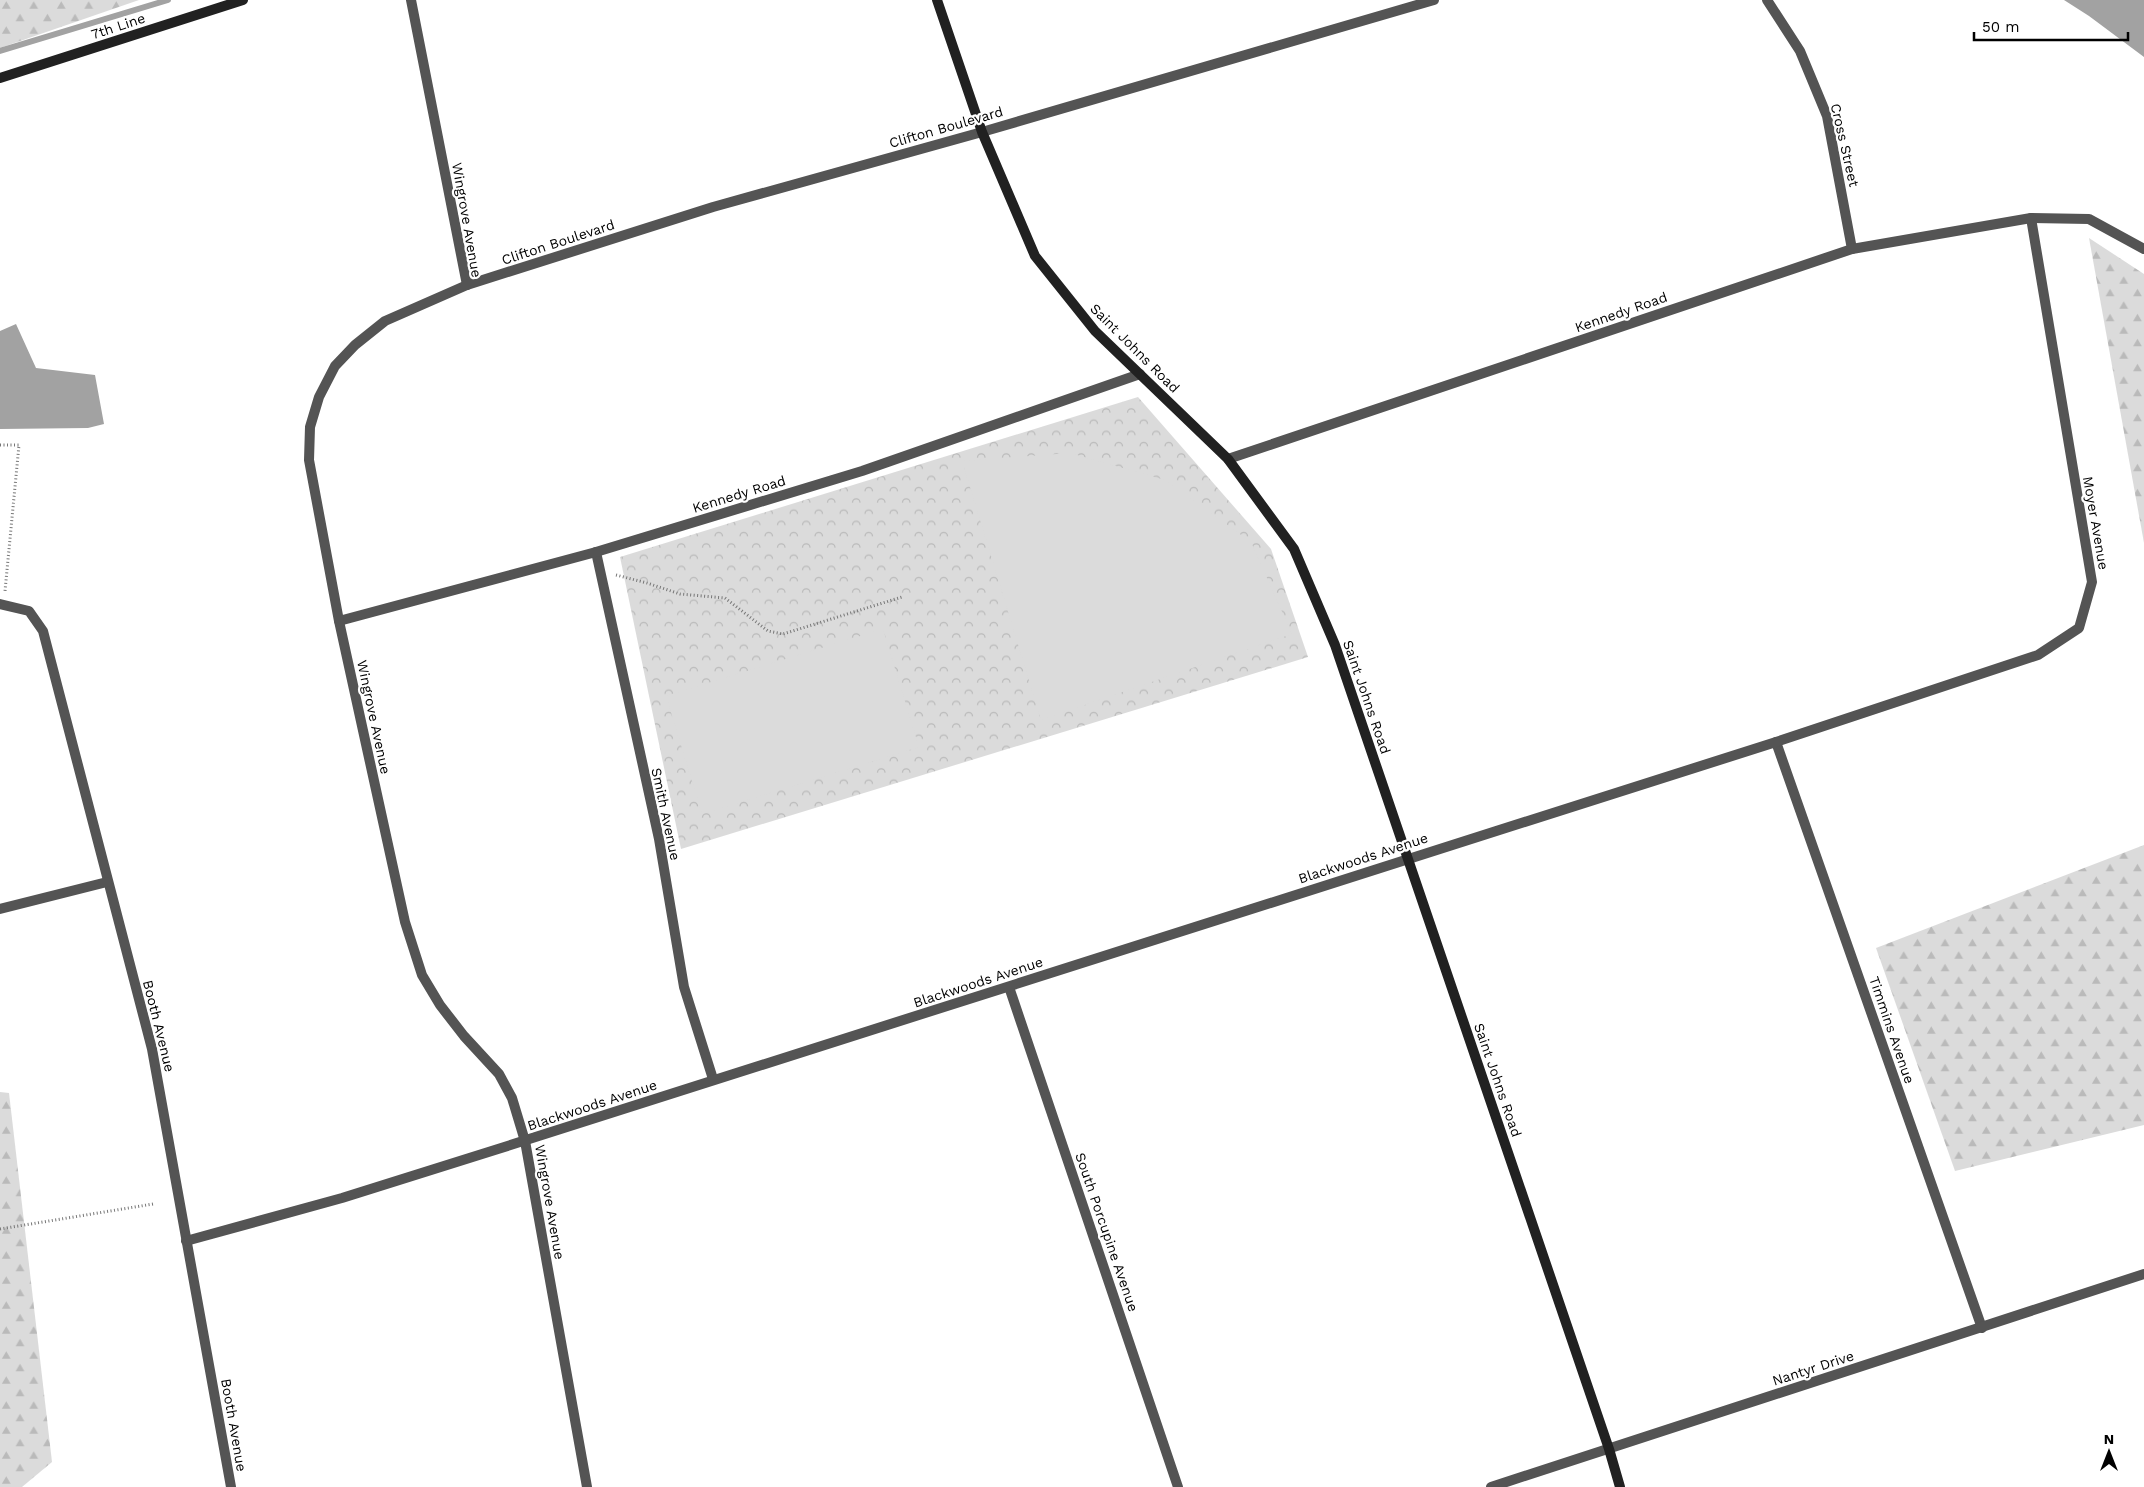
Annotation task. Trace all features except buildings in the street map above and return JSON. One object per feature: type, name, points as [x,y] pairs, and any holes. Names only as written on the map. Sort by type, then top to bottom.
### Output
[{"type":"street","name":"7th Line","points":[[0,78],[243,0]]},
{"type":"street","name":"Wingrove Avenue","points":[[411,0],[467,285],[385,321],[355,345],[335,366],[319,397],[310,427],[309,460],[339,622],[414,957],[422,975],[440,1005],[464,1036],[499,1074],[506,1086],[525,1141],[587,1487]]},
{"type":"street","name":"Saint Johns Road","points":[[937,0],[982,132],[1035,256],[1095,331],[1228,459],[1294,549],[1335,645],[1609,1449],[1620,1487]]},
{"type":"street","name":"Clifton Boulevard","points":[[467,285],[713,207],[982,132],[1434,0]]},
{"type":"street","name":"Cross Street","points":[[1767,0],[1800,51],[1827,116],[1852,249]]},
{"type":"street","name":"Kennedy Road","points":[[1228,459],[1852,249],[2031,218],[2089,220],[2144,249]]},
{"type":"street","name":"Moyer Avenue","points":[[1776,742],[2038,655],[2079,628],[2092,582],[2031,218]]},
{"type":"street","name":"Kennedy Road","points":[[339,622],[596,552],[862,471],[1140,374]]},
{"type":"street","name":"Smith Avenue","points":[[596,552],[659,839],[684,987],[713,1080]]},
{"type":"street","name":"Booth Avenue","points":[[2,604],[29,611],[43,631],[152,1049],[231,1487]]},
{"type":"street","name":"Blackwoods Avenue","points":[[186,1241],[342,1198],[525,1141],[1776,742]]},
{"type":"street","name":"Timmins Avenue","points":[[1776,742],[1982,1328]]},
{"type":"street","points":[[0,909],[107,882]]},
{"type":"street","name":"South Porcupine Avenue","points":[[1009,987],[1178,1487]]},
{"type":"street","name":"Nantyr Drive","points":[[1491,1487],[2144,1274]]},
{"type":"path","points":[[0,445],[20,445],[2,604]]},
{"type":"path","points":[[600,572],[647,583],[680,594],[724,598],[768,631],[783,634],[902,597]]},
{"type":"path","points":[[0,1229],[152,1204]]},
{"type":"green space","points":[[0,0],[139,0],[0,48]]},
{"type":"green space","points":[[2089,238],[2144,274],[2144,543]]},
{"type":"green space","points":[[1138,397],[1271,549],[1308,657],[681,849],[620,557]]},
{"type":"green space","points":[[1070,453],[1165,480],[1251,542],[1292,634],[1041,720],[962,461]]},
{"type":"green space","points":[[883,629],[919,747],[702,814],[666,696]]},
{"type":"green space","points":[[2144,845],[2144,1125],[1955,1171],[1876,948]]},
{"type":"green space","points":[[0,1092],[9,1093],[52,1462],[22,1487],[0,1487]]},
{"type":"shaded area","points":[[2064,0],[2144,0],[2144,57],[2089,16]]},
{"type":"shaded area","points":[[16,324],[36,368],[95,375],[104,424],[88,428],[0,429],[0,331]]},
{"type":"waterway","points":[[0,51],[168,0]]}]
